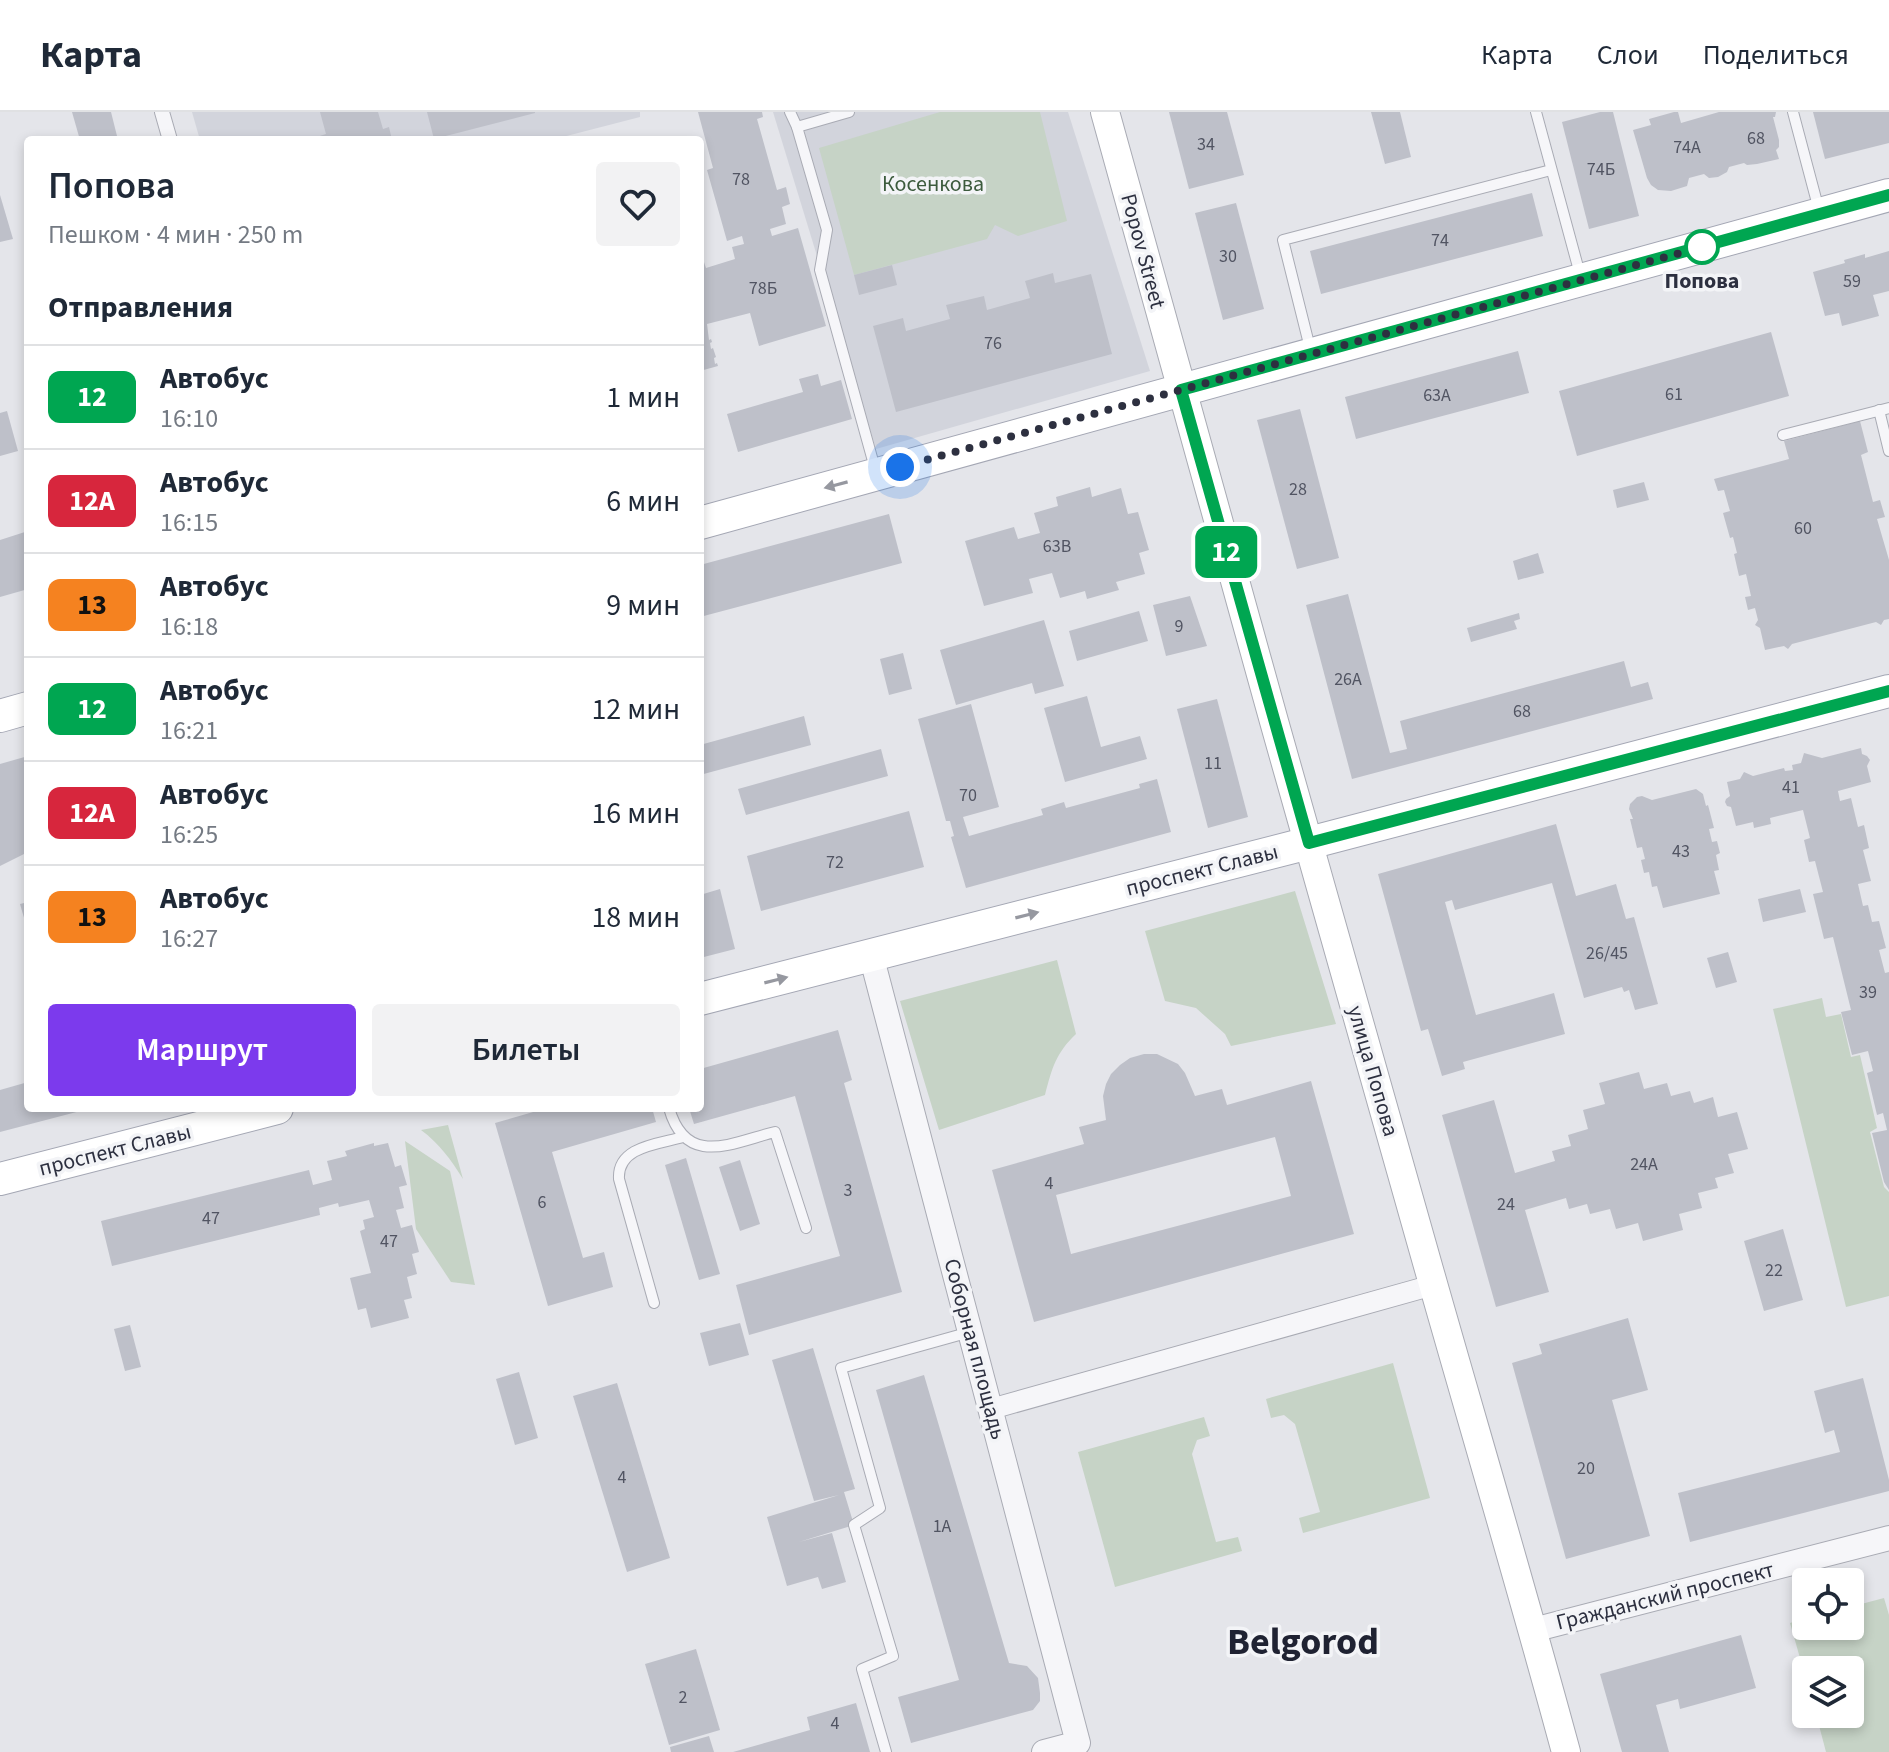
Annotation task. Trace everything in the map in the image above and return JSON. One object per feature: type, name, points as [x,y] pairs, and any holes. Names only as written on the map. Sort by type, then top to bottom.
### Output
[{"type":"main road","name":"Popov Street","points":[[1105,112],[1181,390]]},
{"type":"main road","points":[[704,522],[1889,195]]},
{"type":"main road","name":"улица Попова","points":[[1181,390],[1566,1752]]},
{"type":"main road","name":"проспект Славы","points":[[704,998],[1889,691]]},
{"type":"main road","points":[[0,716],[24,709]]},
{"type":"main road","name":"проспект Славы","points":[[0,1179],[261,1112]]},
{"type":"street","points":[[162,112],[169,136]]},
{"type":"street","name":"Соборная площадь","points":[[871,955],[1078,1743],[1044,1752]]},
{"type":"street","points":[[991,1409],[1433,1285]]},
{"type":"street","name":"Гражданский проспект","points":[[1533,1630],[1889,1538]]},
{"type":"lane","points":[[790,112],[827,230],[820,270],[876,474]]},
{"type":"lane","points":[[797,127],[849,112]]},
{"type":"lane","points":[[1536,112],[1582,279]]},
{"type":"lane","points":[[1793,112],[1820,214]]},
{"type":"lane","points":[[1311,354],[1283,240],[1551,170]]},
{"type":"lane","points":[[1783,435],[1884,409],[1889,451]]},
{"type":"lane","points":[[670,1112],[683,1137],[699,1146],[718,1147],[775,1132],[806,1228]]},
{"type":"lane","points":[[654,1303],[618,1170],[629,1154],[683,1137]]},
{"type":"lane","points":[[886,1752],[862,1669],[893,1656],[854,1525],[880,1508],[841,1368],[970,1332]]},
{"type":"shaded area","points":[[192,112],[640,112],[640,117],[566,136],[199,136]]},
{"type":"shaded area","points":[[773,112],[1068,112],[1150,371],[876,449]]},
{"type":"green space","name":"Косенкова","points":[[940,112],[1040,112],[1067,221],[1018,236],[995,225],[987,239],[854,275],[819,148]]},
{"type":"green space","points":[[1295,891],[1336,1024],[1231,1046],[1225,1034],[1196,1008],[1165,1001],[1145,931]]},
{"type":"green space","points":[[1057,960],[1076,1034],[1056,1062],[1045,1095],[939,1130],[900,1001]]},
{"type":"green space","points":[[1822,998],[1826,1017],[1841,1014],[1851,1057],[1860,1055],[1877,1128],[1870,1132],[1884,1187],[1889,1192],[1889,1296],[1846,1307],[1773,1009]]},
{"type":"green space","points":[[448,1125],[463,1179],[445,1153],[421,1130]]},
{"type":"green space","points":[[405,1141],[450,1171],[475,1285],[451,1282],[416,1229]]},
{"type":"green space","points":[[1393,1363],[1430,1498],[1303,1533],[1299,1518],[1320,1512],[1295,1424],[1284,1415],[1271,1418],[1266,1399]]},
{"type":"green space","points":[[1204,1417],[1210,1436],[1197,1440],[1192,1454],[1216,1542],[1238,1537],[1242,1551],[1115,1587],[1078,1452]]},
{"type":"green space","points":[[1884,1598],[1889,1615],[1889,1752],[1826,1752],[1820,1728],[1864,1728],[1864,1656],[1799,1656],[1795,1640],[1864,1640],[1864,1603]]},
{"type":"building","points":[[72,112],[111,112],[117,136],[79,136]]},
{"type":"building","points":[[320,112],[378,112],[383,129],[389,127],[391,136],[320,136],[326,134]]},
{"type":"building","points":[[427,112],[535,112],[446,136],[433,136]]},
{"type":"building","points":[[698,112],[762,112],[763,117],[757,119],[777,190],[786,187],[790,204],[782,207],[786,224],[770,229],[772,236],[798,228],[826,326],[759,346],[750,313],[707,324],[711,349],[718,366],[704,370],[704,262],[706,268],[735,259],[732,247],[744,244],[742,236],[727,241],[707,170],[713,168]]},
{"type":"building","points":[[1169,112],[1227,112],[1244,175],[1189,189]]},
{"type":"building","points":[[1371,112],[1400,112],[1411,157],[1385,164]]},
{"type":"building","points":[[1600,112],[1613,112],[1639,216],[1589,229],[1562,122]]},
{"type":"building","points":[[1678,112],[1681,123],[1719,112],[1776,112],[1773,117],[1779,140],[1776,150],[1779,159],[1757,164],[1744,163],[1729,167],[1718,177],[1709,178],[1704,174],[1689,178],[1687,186],[1671,191],[1658,190],[1647,178],[1633,130],[1651,125],[1649,119]]},
{"type":"building","points":[[1813,112],[1889,112],[1889,143],[1825,159]]},
{"type":"building","points":[[1532,193],[1543,236],[1321,294],[1310,251]]},
{"type":"building","points":[[0,195],[13,239],[0,242]]},
{"type":"building","points":[[1236,203],[1264,309],[1223,320],[1195,213]]},
{"type":"building","points":[[1889,251],[1889,291],[1873,295],[1879,316],[1842,326],[1839,313],[1825,316],[1813,272],[1865,254],[1865,258]]},
{"type":"building","points":[[892,265],[897,285],[859,295],[854,275]]},
{"type":"building","points":[[1053,273],[1055,283],[1091,274],[1112,354],[896,412],[873,326],[903,318],[906,331],[950,319],[946,305],[984,296],[987,310],[1030,298],[1025,281]]},
{"type":"building","points":[[1771,332],[1789,396],[1577,456],[1559,391]]},
{"type":"building","points":[[1518,351],[1529,393],[1356,439],[1345,397]]},
{"type":"building","points":[[818,374],[821,386],[841,380],[852,419],[738,452],[727,414],[803,392],[799,379]]},
{"type":"building","points":[[1300,409],[1339,558],[1297,569],[1257,420]]},
{"type":"building","points":[[7,411],[18,451],[0,456],[0,413]]},
{"type":"building","points":[[1860,421],[1868,452],[1861,455],[1873,502],[1880,500],[1885,517],[1877,519],[1889,560],[1889,619],[1881,625],[1876,622],[1792,644],[1788,649],[1784,646],[1765,650],[1760,628],[1755,625],[1758,620],[1755,608],[1748,610],[1745,597],[1751,596],[1746,574],[1739,576],[1733,537],[1730,538],[1723,513],[1730,511],[1724,490],[1718,491],[1714,479],[1789,459],[1784,441]]},
{"type":"building","points":[[1644,482],[1649,500],[1617,508],[1613,490]]},
{"type":"building","points":[[1090,487],[1092,497],[1121,488],[1128,514],[1138,512],[1149,550],[1139,553],[1145,574],[1116,582],[1119,590],[1087,599],[1085,591],[1060,598],[1052,573],[1029,579],[1033,593],[984,606],[965,541],[1014,527],[1018,539],[1040,533],[1034,513],[1058,506],[1056,497]]},
{"type":"building","points":[[889,514],[902,563],[704,616],[704,564]]},
{"type":"building","points":[[24,532],[24,590],[0,597],[0,540]]},
{"type":"building","points":[[1538,553],[1544,573],[1518,580],[1513,561]]},
{"type":"building","points":[[1348,594],[1390,753],[1407,749],[1400,721],[1624,661],[1631,687],[1648,682],[1653,699],[1352,779],[1306,605]]},
{"type":"building","points":[[1190,596],[1207,646],[1166,656],[1153,605]]},
{"type":"building","points":[[1139,611],[1148,641],[1077,661],[1069,631]]},
{"type":"building","points":[[1519,613],[1520,619],[1514,621],[1517,629],[1471,642],[1467,628]]},
{"type":"building","points":[[1044,620],[1064,686],[1035,694],[1032,683],[956,705],[940,650]]},
{"type":"building","points":[[903,653],[912,689],[889,695],[880,659]]},
{"type":"building","points":[[1087,696],[1101,747],[1140,736],[1147,759],[1065,782],[1044,708]]},
{"type":"building","points":[[1217,699],[1248,817],[1208,828],[1177,709]]},
{"type":"building","points":[[971,704],[999,807],[963,817],[969,836],[1043,815],[1041,809],[1064,802],[1066,808],[1140,788],[1139,784],[1157,779],[1171,832],[966,888],[951,837],[954,836],[950,821],[946,821],[918,719]]},
{"type":"building","points":[[804,716],[811,745],[704,774],[704,744]]},
{"type":"building","points":[[1861,748],[1862,754],[1870,760],[1867,766],[1871,782],[1838,791],[1840,801],[1851,798],[1858,827],[1864,825],[1869,848],[1863,850],[1871,881],[1858,884],[1863,906],[1868,905],[1872,922],[1879,921],[1886,948],[1879,950],[1885,973],[1889,972],[1889,1190],[1884,1182],[1872,1133],[1887,1130],[1883,1113],[1877,1115],[1867,1073],[1873,1071],[1868,1051],[1852,1055],[1841,1012],[1851,1010],[1833,937],[1824,939],[1813,894],[1823,892],[1815,861],[1809,862],[1804,840],[1810,838],[1803,810],[1770,818],[1771,824],[1754,828],[1753,822],[1736,826],[1731,807],[1725,802],[1730,796],[1727,782],[1740,779],[1744,772],[1753,776],[1784,768],[1785,771],[1793,770],[1792,765],[1801,763],[1804,753],[1822,758]]},
{"type":"building","points":[[881,749],[888,776],[746,815],[738,789]]},
{"type":"building","points":[[24,757],[24,854],[0,866],[0,764]]},
{"type":"building","points":[[1696,789],[1703,794],[1708,805],[1714,828],[1709,829],[1712,842],[1717,841],[1720,853],[1716,855],[1719,870],[1714,871],[1720,894],[1663,908],[1657,886],[1652,887],[1649,872],[1644,873],[1641,860],[1645,859],[1642,847],[1637,848],[1630,804],[1637,797],[1652,800]]},
{"type":"building","points":[[909,811],[924,867],[761,911],[747,856]]},
{"type":"building","points":[[1556,824],[1576,896],[1616,884],[1626,919],[1634,917],[1658,1004],[1635,1010],[1629,990],[1624,992],[1622,987],[1584,998],[1552,883],[1455,910],[1452,900],[1445,902],[1476,1015],[1554,993],[1565,1034],[1463,1062],[1465,1069],[1442,1076],[1428,1029],[1421,1031],[1378,874]]},
{"type":"building","points":[[720,889],[735,949],[704,957],[704,894]]},
{"type":"building","points":[[1800,889],[1806,912],[1763,922],[1758,899]]},
{"type":"building","points":[[1728,952],[1737,982],[1716,988],[1707,958]]},
{"type":"building","points":[[838,1030],[852,1080],[844,1083],[902,1292],[749,1335],[736,1285],[840,1256],[795,1096],[694,1124],[690,1112],[704,1112],[704,1068]]},
{"type":"building","points":[[1157,1054],[1178,1064],[1195,1096],[1222,1089],[1227,1105],[1311,1081],[1354,1234],[1034,1322],[992,1170],[1084,1144],[1079,1127],[1106,1120],[1103,1096],[1106,1084],[1111,1074],[1130,1058]],"holes":[[[1275,1137],[1291,1196],[1071,1254],[1056,1195]]]},
{"type":"building","points":[[1639,1072],[1644,1089],[1667,1083],[1671,1096],[1690,1091],[1694,1103],[1713,1097],[1718,1117],[1737,1112],[1748,1149],[1728,1154],[1734,1173],[1715,1178],[1718,1188],[1698,1193],[1702,1208],[1679,1214],[1683,1230],[1643,1241],[1638,1223],[1616,1229],[1610,1209],[1590,1214],[1587,1204],[1569,1209],[1566,1198],[1525,1210],[1549,1292],[1496,1307],[1442,1115],[1494,1100],[1515,1173],[1555,1161],[1552,1151],[1571,1146],[1568,1135],[1588,1129],[1583,1110],[1605,1104],[1599,1083]]},
{"type":"building","points":[[24,1083],[24,1112],[77,1112],[0,1132],[0,1090]]},
{"type":"building","points":[[533,1112],[653,1112],[656,1122],[552,1152],[583,1258],[604,1252],[613,1287],[548,1306],[495,1123]]},
{"type":"building","points":[[374,1143],[374,1146],[388,1143],[395,1167],[401,1165],[407,1185],[399,1187],[404,1208],[396,1210],[401,1228],[412,1225],[419,1252],[412,1254],[417,1274],[407,1277],[412,1298],[404,1300],[409,1318],[371,1328],[366,1308],[358,1310],[350,1278],[371,1273],[360,1231],[365,1229],[363,1220],[374,1217],[369,1200],[339,1207],[338,1203],[319,1208],[320,1215],[112,1266],[101,1221],[309,1170],[313,1185],[332,1180],[327,1161],[347,1156],[345,1151]]},
{"type":"building","points":[[686,1158],[720,1274],[699,1280],[665,1165]]},
{"type":"building","points":[[740,1160],[760,1224],[740,1231],[719,1167]]},
{"type":"building","points":[[1783,1229],[1803,1300],[1764,1311],[1744,1241]]},
{"type":"building","points":[[1628,1318],[1648,1390],[1612,1400],[1650,1536],[1566,1559],[1512,1363],[1542,1354],[1539,1344]]},
{"type":"building","points":[[740,1323],[749,1355],[709,1366],[700,1333]]},
{"type":"building","points":[[130,1325],[141,1367],[125,1371],[114,1329]]},
{"type":"building","points":[[813,1348],[855,1489],[844,1492],[854,1525],[799,1542],[832,1533],[846,1582],[822,1589],[818,1577],[787,1586],[767,1517],[839,1495],[814,1501],[772,1360]]},
{"type":"building","points":[[519,1372],[538,1438],[515,1445],[496,1379]]},
{"type":"building","points":[[924,1375],[1009,1663],[1027,1666],[1038,1678],[1040,1701],[1033,1710],[911,1743],[898,1697],[959,1680],[876,1390]]},
{"type":"building","points":[[1863,1378],[1889,1480],[1889,1491],[1690,1542],[1678,1493],[1840,1452],[1834,1430],[1825,1433],[1814,1391]]},
{"type":"building","points":[[617,1383],[670,1558],[627,1572],[573,1396]]},
{"type":"building","points":[[1741,1635],[1756,1688],[1680,1709],[1678,1699],[1656,1705],[1669,1752],[1622,1752],[1600,1674]]},
{"type":"building","points":[[696,1649],[720,1730],[669,1745],[645,1664]]},
{"type":"building","points":[[856,1703],[870,1752],[733,1752],[810,1730],[807,1717]]},
{"type":"building","points":[[709,1736],[714,1752],[671,1752],[670,1747]]},
{"type":"bus line","name":"12","points":[[1889,195],[1181,390],[1309,843],[1889,691]]},
{"type":"place","name":"Попова","points":[[1702,247]]},
{"type":"district","name":"Belgorod","points":[[1303,1642]]},
{"type":"route","points":[[900,467],[1702,247]]}]
